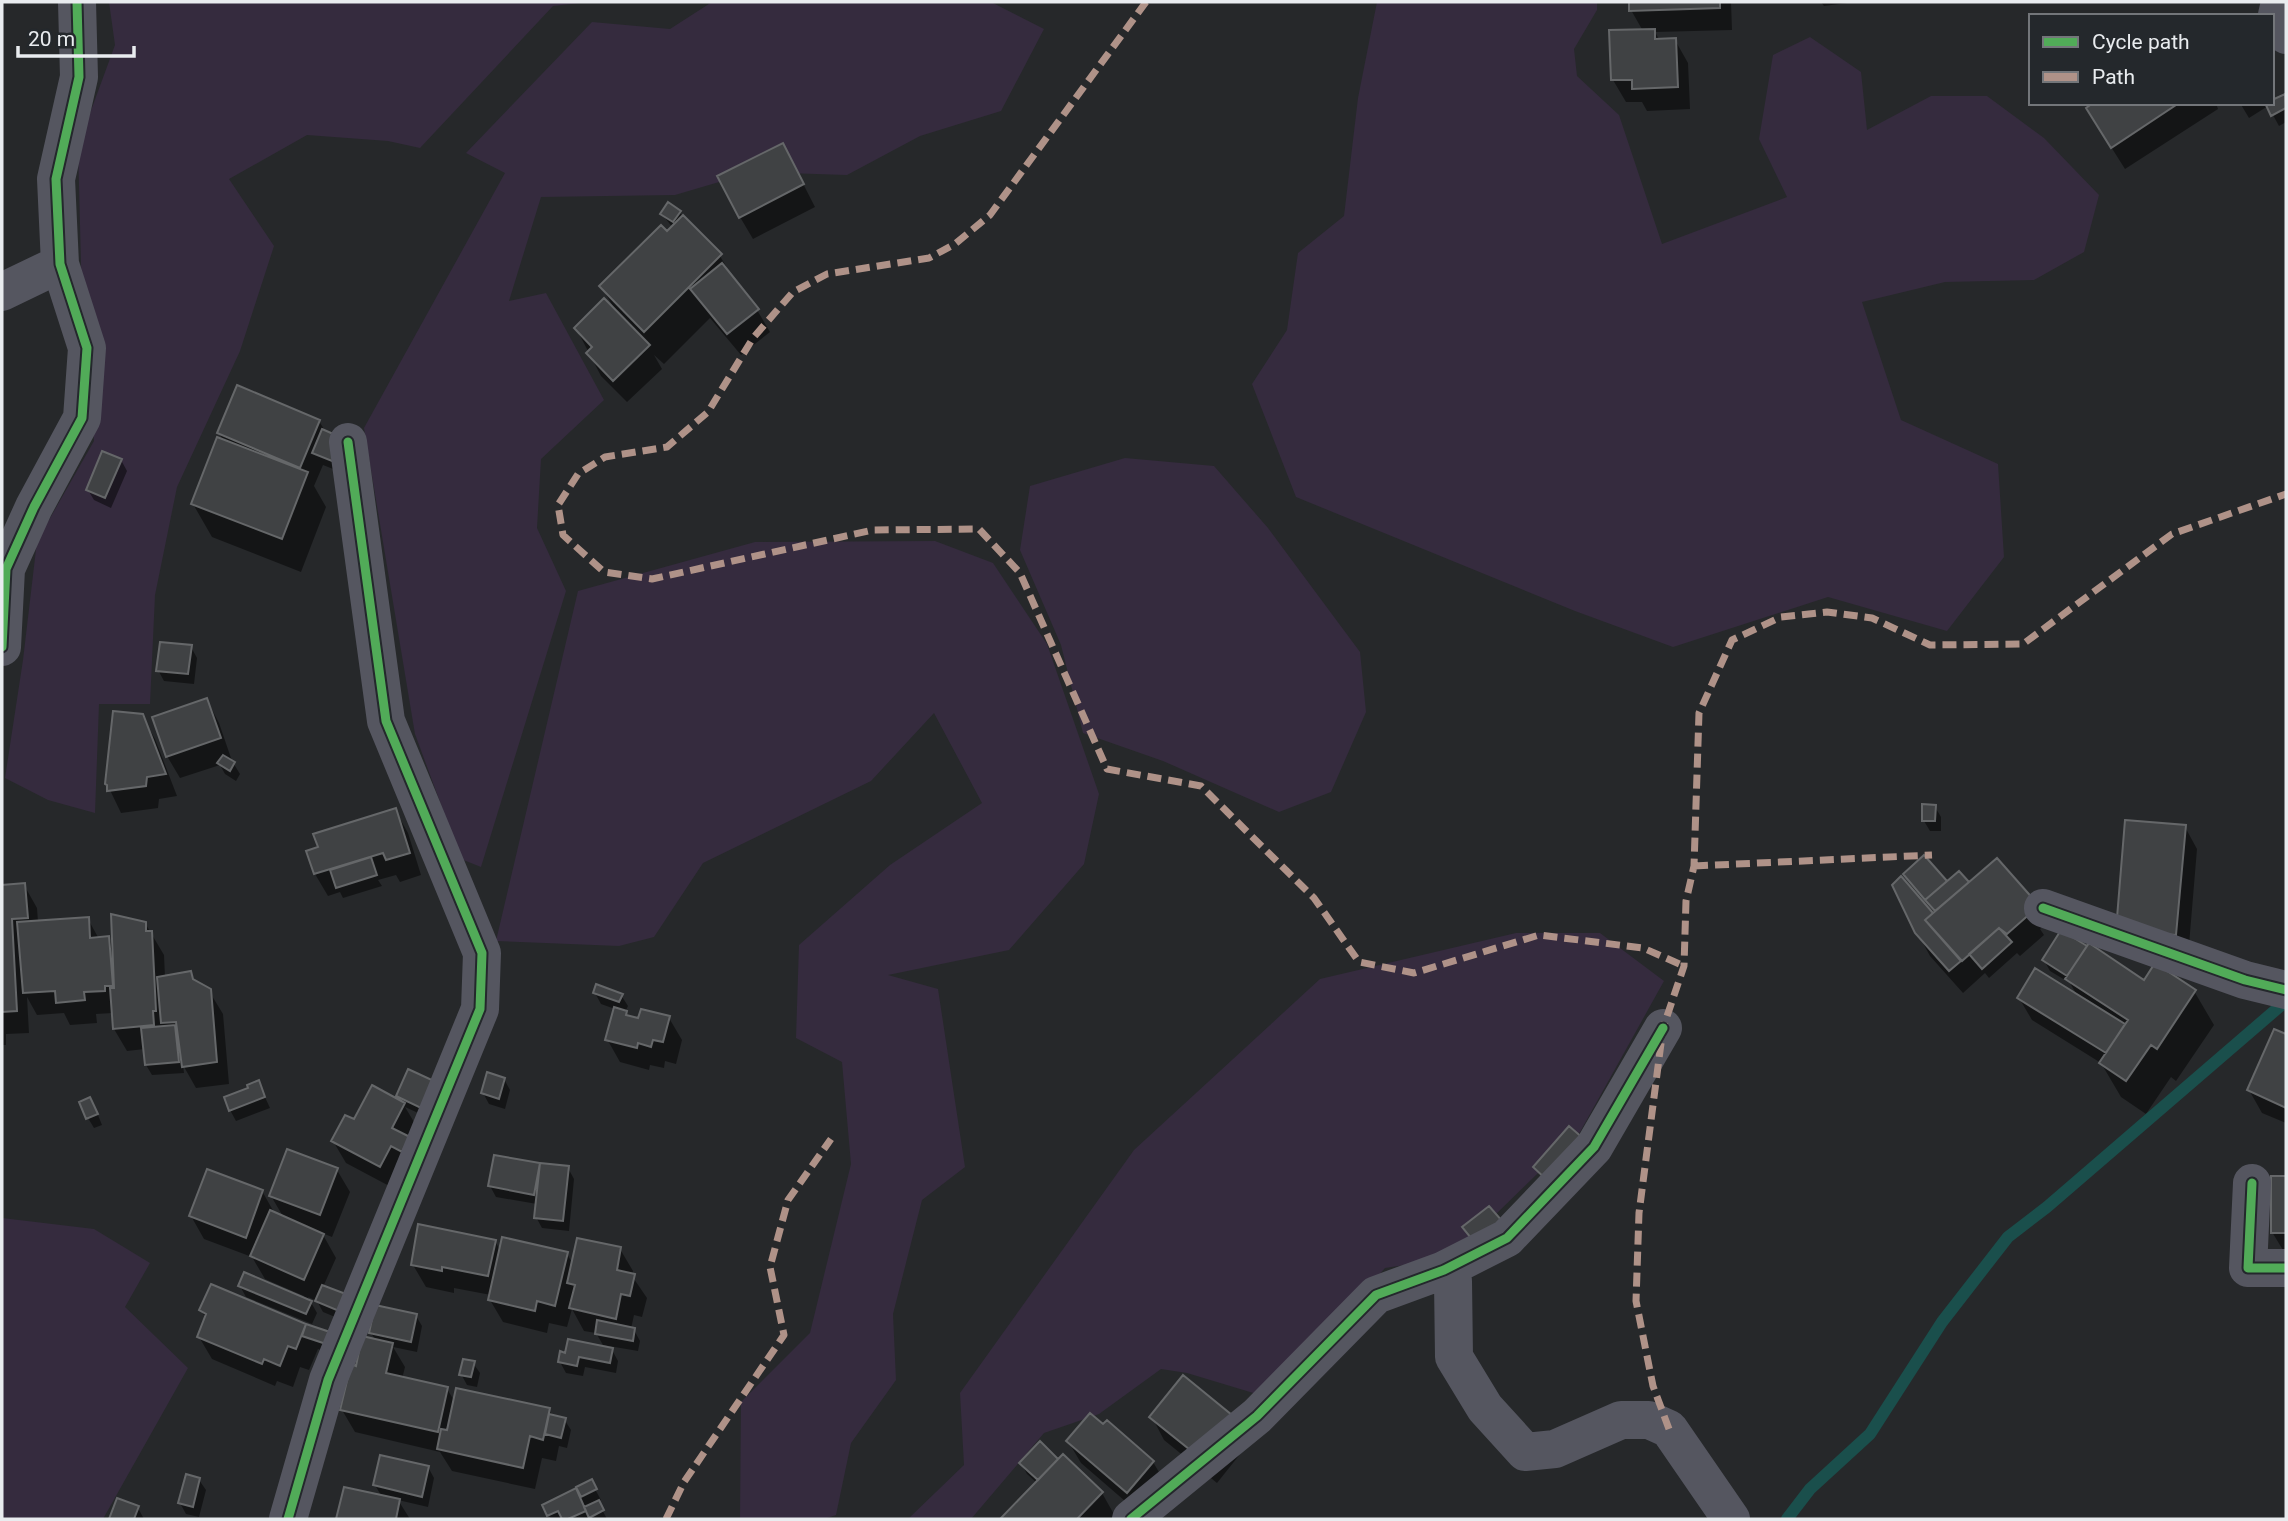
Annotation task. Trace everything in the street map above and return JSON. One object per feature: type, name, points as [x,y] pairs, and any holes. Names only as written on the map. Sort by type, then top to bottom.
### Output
[{"type":"street","points":[[2,647],[6,569],[34,507],[82,418],[87,348],[60,264],[56,179],[79,77],[77,2]]},
{"type":"street","points":[[2,292],[60,264]]},
{"type":"street","points":[[288,1519],[328,1380],[480,1009],[482,953],[386,721],[348,442]]},
{"type":"street","points":[[2043,908],[2245,980],[2286,990]]},
{"type":"street","points":[[1132,1519],[1257,1416],[1376,1295],[1444,1270],[1507,1238],[1594,1147],[1664,1028]]},
{"type":"street","points":[[2252,1183],[2248,1268],[2286,1268]]},
{"type":"street","points":[[1444,1270],[1453,1281],[1454,1357],[1485,1408],[1525,1452],[1555,1449],[1621,1420],[1648,1420],[1669,1429],[1731,1519]]},
{"type":"shaded area","points":[[109,2],[589,2],[553,6],[420,148],[388,141],[307,135],[229,179],[274,246],[240,351],[177,487],[155,595],[150,704],[99,704],[95,813],[48,800],[5,778],[37,541],[94,441],[82,303],[78,146],[115,45]]},
{"type":"shaded area","points":[[712,2],[991,2],[1044,29],[1001,111],[920,136],[847,175],[753,172],[675,195],[541,197],[509,301],[546,293],[604,400],[541,459],[537,528],[566,591],[481,867],[461,859],[415,734],[364,428],[505,173],[466,153],[592,22],[670,29]]},
{"type":"shaded area","points":[[1377,2],[1597,2],[1597,10],[1574,49],[1577,76],[1619,115],[1662,244],[1787,197],[1759,139],[1773,55],[1810,37],[1861,72],[1867,130],[1931,96],[1987,96],[2044,138],[2099,195],[2084,252],[2034,280],[1945,282],[1862,302],[1901,420],[1998,464],[2004,557],[1947,631],[1828,597],[1673,647],[1575,611],[1296,497],[1252,384],[1287,330],[1298,253],[1344,216],[1358,98]]},
{"type":"shaded area","points":[[1125,458],[1214,466],[1268,528],[1360,652],[1366,712],[1331,792],[1279,812],[1163,761],[1083,733],[1061,645],[1020,550],[1030,486]]},
{"type":"shaded area","points":[[935,541],[993,563],[1047,644],[1099,794],[1084,864],[1009,950],[888,975],[938,989],[965,1167],[922,1200],[893,1314],[896,1380],[851,1443],[836,1515],[824,1519],[740,1519],[741,1402],[810,1333],[851,1164],[842,1062],[796,1038],[799,945],[890,865],[982,803],[934,713],[871,781],[703,863],[654,937],[619,946],[496,941],[578,591],[755,542]]},
{"type":"shaded area","points":[[1516,933],[1600,933],[1664,981],[1580,1132],[1451,1258],[1385,1268],[1270,1398],[1187,1373],[1161,1369],[1099,1414],[1044,1433],[971,1519],[908,1519],[964,1465],[960,1393],[1134,1150],[1320,979]]},
{"type":"shaded area","points":[[2,1218],[94,1229],[150,1263],[125,1307],[188,1368],[103,1519],[2,1519]]},
{"type":"building","points":[[1629,2],[1720,2],[1720,8],[1629,11]]},
{"type":"building","points":[[1655,29],[1655,39],[1676,38],[1678,87],[1632,89],[1632,80],[1611,80],[1609,30]]},
{"type":"building","points":[[2285,94],[2286,108],[2271,116],[2266,105],[2274,105],[2274,99]]},
{"type":"building","points":[[2090,105],[2176,105],[2111,148],[2086,108]]},
{"type":"building","points":[[783,143],[804,184],[739,218],[717,176]]},
{"type":"building","points":[[668,202],[681,211],[673,222],[660,214]]},
{"type":"building","points":[[683,215],[722,254],[644,332],[599,286],[661,225],[667,231]]},
{"type":"building","points":[[722,263],[759,309],[727,334],[690,289]]},
{"type":"building","points":[[604,298],[650,345],[613,381],[586,353],[592,347],[574,328]]},
{"type":"building","points":[[237,385],[320,420],[300,468],[217,433]]},
{"type":"building","points":[[322,429],[356,444],[347,467],[312,453]]},
{"type":"building","points":[[217,437],[308,472],[282,539],[191,504]]},
{"type":"building","points":[[102,451],[122,459],[105,498],[86,490]]},
{"type":"building","points":[[160,642],[192,645],[188,674],[156,671]]},
{"type":"building","points":[[207,698],[221,738],[166,757],[152,717]]},
{"type":"building","points":[[113,711],[143,714],[166,774],[147,777],[146,786],[107,791],[105,784]]},
{"type":"building","points":[[223,755],[235,762],[230,771],[217,763]]},
{"type":"building","points":[[1922,804],[1936,805],[1935,821],[1922,821]]},
{"type":"building","points":[[396,808],[410,853],[386,860],[383,853],[314,874],[306,851],[318,847],[313,834]]},
{"type":"building","points":[[2125,820],[2186,825],[2176,935],[2116,930]]},
{"type":"building","points":[[1924,855],[1947,881],[1925,900],[1903,874]]},
{"type":"building","points":[[371,857],[377,875],[336,888],[330,870]]},
{"type":"building","points":[[1997,858],[2035,901],[2032,912],[2007,934],[1999,928],[1962,961],[1925,920]]},
{"type":"building","points":[[1959,871],[1969,882],[1935,911],[1925,900]]},
{"type":"building","points":[[1901,876],[1933,913],[1925,920],[1961,961],[1949,971],[1915,933],[1892,885]]},
{"type":"building","points":[[25,883],[28,918],[12,919],[17,1011],[2,1012],[2,885]]},
{"type":"building","points":[[111,914],[146,922],[146,931],[152,931],[156,1011],[153,1011],[154,1025],[113,1029],[110,988],[114,988]]},
{"type":"building","points":[[89,917],[90,938],[109,936],[113,986],[105,986],[105,991],[84,992],[85,1000],[56,1003],[55,991],[23,993],[17,922]]},
{"type":"building","points":[[1999,928],[2012,942],[1982,969],[1969,954]]},
{"type":"building","points":[[2061,930],[2087,946],[2067,976],[2042,960]]},
{"type":"building","points":[[2089,943],[2144,980],[2155,963],[2196,990],[2157,1049],[2151,1045],[2126,1081],[2099,1063],[2128,1020],[2065,979]]},
{"type":"building","points":[[2035,968],[2125,1024],[2106,1053],[2017,998]]},
{"type":"building","points":[[191,971],[193,979],[211,989],[217,1062],[182,1067],[176,1022],[161,1023],[157,977]]},
{"type":"building","points":[[596,984],[623,994],[619,1002],[593,993]]},
{"type":"building","points":[[614,1007],[627,1011],[626,1015],[638,1018],[641,1009],[670,1016],[663,1042],[653,1040],[651,1047],[638,1043],[637,1048],[605,1040]]},
{"type":"building","points":[[175,1025],[179,1062],[145,1065],[141,1028]]},
{"type":"building","points":[[2274,1029],[2286,1034],[2286,1108],[2247,1090]]},
{"type":"building","points":[[408,1069],[434,1081],[421,1108],[396,1096]]},
{"type":"building","points":[[487,1072],[505,1078],[499,1099],[481,1093]]},
{"type":"building","points":[[259,1080],[265,1097],[229,1111],[224,1097],[248,1088],[247,1085]]},
{"type":"building","points":[[372,1085],[405,1103],[392,1128],[410,1137],[402,1152],[391,1146],[380,1167],[331,1141],[345,1115],[354,1119]]},
{"type":"building","points":[[90,1097],[98,1114],[86,1119],[79,1102]]},
{"type":"building","points":[[1569,1126],[1584,1139],[1547,1180],[1533,1167]]},
{"type":"building","points":[[287,1149],[338,1168],[320,1215],[269,1196]]},
{"type":"building","points":[[494,1155],[540,1163],[534,1195],[488,1186]]},
{"type":"building","points":[[540,1163],[569,1166],[563,1221],[534,1218]]},
{"type":"building","points":[[207,1169],[263,1190],[246,1238],[189,1216]]},
{"type":"building","points":[[2271,1176],[2286,1176],[2286,1233],[2271,1233]]},
{"type":"building","points":[[1489,1206],[1503,1222],[1475,1243],[1462,1227]]},
{"type":"building","points":[[270,1210],[324,1234],[304,1280],[250,1256]]},
{"type":"building","points":[[418,1224],[496,1240],[488,1276],[442,1267],[442,1271],[411,1265]]},
{"type":"building","points":[[502,1237],[568,1252],[555,1306],[537,1301],[535,1311],[488,1300]]},
{"type":"building","points":[[577,1238],[621,1247],[617,1270],[635,1274],[630,1296],[621,1294],[616,1319],[569,1308],[575,1285],[567,1283]]},
{"type":"building","points":[[244,1272],[312,1301],[306,1314],[238,1286]]},
{"type":"building","points":[[211,1284],[306,1324],[296,1349],[288,1346],[280,1366],[264,1359],[262,1364],[197,1337],[206,1314],[199,1310]]},
{"type":"building","points":[[322,1285],[346,1294],[339,1311],[315,1301]]},
{"type":"building","points":[[375,1305],[417,1314],[411,1342],[369,1333]]},
{"type":"building","points":[[597,1320],[635,1328],[633,1341],[595,1334]]},
{"type":"building","points":[[306,1324],[330,1332],[326,1344],[302,1336]]},
{"type":"building","points":[[362,1336],[393,1343],[386,1373],[448,1387],[438,1432],[340,1410],[351,1364],[356,1366]]},
{"type":"building","points":[[568,1339],[613,1348],[610,1363],[579,1357],[577,1366],[558,1362],[560,1351],[565,1353]]},
{"type":"building","points":[[463,1359],[475,1361],[471,1377],[459,1375]]},
{"type":"building","points":[[1183,1375],[1238,1420],[1204,1461],[1149,1417]]},
{"type":"building","points":[[456,1388],[550,1408],[543,1440],[530,1436],[523,1468],[437,1449],[441,1429],[447,1430]]},
{"type":"building","points":[[1090,1413],[1103,1424],[1107,1420],[1154,1461],[1127,1493],[1066,1441]]},
{"type":"building","points":[[549,1414],[566,1418],[561,1438],[545,1434]]},
{"type":"building","points":[[1040,1441],[1058,1459],[1038,1480],[1019,1463]]},
{"type":"building","points":[[1063,1454],[1103,1492],[1077,1519],[1000,1519]]},
{"type":"building","points":[[380,1455],[429,1466],[422,1497],[373,1485]]},
{"type":"building","points":[[186,1474],[200,1478],[193,1507],[178,1503]]},
{"type":"building","points":[[592,1479],[597,1489],[581,1497],[576,1487]]},
{"type":"building","points":[[344,1487],[400,1499],[396,1519],[336,1519]]},
{"type":"building","points":[[576,1488],[586,1511],[568,1519],[562,1519],[558,1511],[547,1516],[542,1505]]},
{"type":"building","points":[[117,1498],[139,1506],[134,1519],[109,1519]]},
{"type":"building","points":[[599,1500],[604,1510],[589,1518],[584,1507]]},
{"type":"waterway","points":[[1787,1519],[1810,1489],[1870,1434],[1942,1322],[2008,1237],[2047,1207],[2286,1001]]},
{"type":"marked path","points":[[1146,2],[990,215],[955,244],[929,258],[827,274],[793,292],[753,338],[708,412],[667,447],[605,457],[578,474],[558,505],[563,535],[604,572],[652,579],[873,530],[979,529],[1020,573],[1107,769],[1201,786],[1314,898],[1359,962],[1414,973],[1539,935],[1643,948],[1684,966]]},
{"type":"marked path","points":[[1669,1429],[1653,1386],[1636,1301],[1639,1213],[1663,1028],[1684,966],[1686,901],[1694,866],[1699,713],[1732,640],[1781,617],[1827,612],[1872,618],[1930,645],[2023,644],[2172,534],[2286,494]]},
{"type":"marked path","points":[[1694,866],[1932,855]]},
{"type":"marked path","points":[[666,1519],[684,1482],[784,1335],[770,1267],[788,1200],[831,1139]]},
{"type":"cycle path","points":[[2,647],[6,569],[34,507],[82,418],[87,348],[60,264],[56,179],[79,77],[77,2]]},
{"type":"cycle path","points":[[288,1519],[328,1380],[480,1009],[482,953],[386,721],[348,442]]},
{"type":"cycle path","points":[[2043,908],[2245,980],[2286,990]]},
{"type":"cycle path","points":[[1131,1519],[1257,1416],[1376,1295],[1444,1270],[1507,1238],[1594,1147],[1663,1028]]},
{"type":"cycle path","points":[[2252,1183],[2248,1268],[2286,1268]]}]
